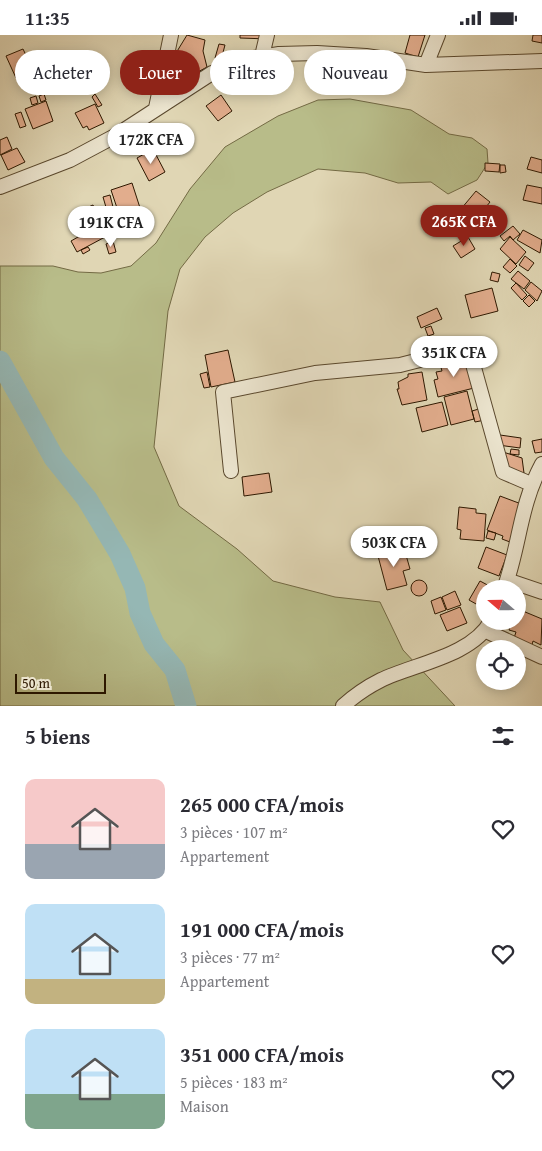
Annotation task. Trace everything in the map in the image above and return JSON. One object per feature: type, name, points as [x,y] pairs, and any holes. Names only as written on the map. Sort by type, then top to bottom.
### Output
[{"type":"street","points":[[156,108],[171,35]]},
{"type":"street","points":[[264,50],[267,35]]},
{"type":"street","points":[[426,65],[438,35]]},
{"type":"street","points":[[294,55],[317,53],[366,56],[426,65],[542,61]]},
{"type":"street","points":[[0,187],[70,160],[115,136],[210,74]]},
{"type":"street","points":[[231,471],[223,392],[315,373],[400,365],[471,347],[471,357],[503,472],[531,484]]},
{"type":"street","points":[[507,580],[519,525],[531,484],[542,464]]},
{"type":"street","points":[[526,588],[542,592]]},
{"type":"street","points":[[343,706],[354,696],[382,679],[432,662],[472,641],[484,630]]},
{"type":"street","points":[[496,630],[542,657]]},
{"type":"green space","points":[[350,99],[411,110],[449,134],[472,138],[487,149],[488,163],[477,180],[448,194],[431,182],[398,183],[365,173],[318,169],[267,192],[233,213],[205,237],[180,269],[168,311],[154,447],[179,506],[237,549],[273,581],[335,597],[380,602],[403,650],[455,706],[0,706],[0,266],[53,266],[78,272],[101,273],[131,266],[156,243],[190,189],[225,147],[278,116],[318,100]]},
{"type":"building","points":[[187,35],[205,40],[203,51],[207,67],[200,71],[200,50],[178,50]]},
{"type":"building","points":[[240,35],[269,35],[268,39],[240,38]]},
{"type":"building","points":[[410,35],[425,35],[418,57],[406,53]]},
{"type":"building","points":[[533,35],[542,35],[542,43],[532,41]]},
{"type":"building","points":[[219,44],[225,45],[224,50],[217,50]]},
{"type":"building","points":[[15,52],[15,76],[6,56]]},
{"type":"building","points":[[44,95],[46,100],[41,102],[39,96]]},
{"type":"building","points":[[96,95],[102,105],[98,107],[92,97]]},
{"type":"building","points":[[221,95],[232,111],[218,121],[206,106]]},
{"type":"building","points":[[36,96],[38,103],[32,105],[30,98]]},
{"type":"building","points":[[46,101],[53,121],[33,129],[25,109]]},
{"type":"building","points":[[95,104],[104,123],[89,130],[87,126],[83,128],[75,113]]},
{"type":"building","points":[[21,112],[26,126],[20,128],[15,114]]},
{"type":"building","points":[[7,137],[12,149],[0,155],[0,140]]},
{"type":"building","points":[[17,148],[25,162],[8,170],[1,155]]},
{"type":"building","points":[[153,149],[165,172],[149,181],[137,158]]},
{"type":"building","points":[[531,157],[542,160],[542,173],[527,169]]},
{"type":"building","points":[[485,163],[500,164],[499,172],[485,171]]},
{"type":"building","points":[[500,165],[505,165],[506,172],[500,173]]},
{"type":"building","points":[[132,183],[142,214],[121,220],[111,190]]},
{"type":"building","points":[[527,185],[542,188],[542,204],[523,200]]},
{"type":"building","points":[[476,191],[490,202],[475,221],[461,209]]},
{"type":"building","points":[[110,195],[116,219],[110,221],[103,197]]},
{"type":"building","points":[[93,205],[101,224],[85,231],[77,212]]},
{"type":"building","points":[[491,207],[502,218],[489,232],[478,221]]},
{"type":"building","points":[[99,225],[105,237],[77,252],[71,241]]},
{"type":"building","points":[[513,226],[520,234],[513,240],[510,236],[504,241],[500,236]]},
{"type":"building","points":[[523,230],[542,240],[540,253],[517,240]]},
{"type":"building","points":[[468,237],[475,249],[461,258],[453,246]]},
{"type":"building","points":[[510,237],[526,252],[516,264],[500,249]]},
{"type":"building","points":[[113,241],[116,252],[109,254],[106,244]]},
{"type":"building","points":[[88,247],[90,250],[83,254],[81,250]]},
{"type":"building","points":[[525,256],[534,263],[528,271],[519,265]]},
{"type":"building","points":[[510,259],[517,266],[510,273],[503,267]]},
{"type":"building","points":[[518,271],[530,281],[524,289],[511,279]]},
{"type":"building","points":[[492,272],[500,274],[498,282],[490,280]]},
{"type":"building","points":[[531,282],[542,291],[537,301],[525,290]]},
{"type":"building","points":[[516,283],[527,295],[522,300],[511,288]]},
{"type":"building","points":[[492,288],[498,311],[471,318],[465,295]]},
{"type":"building","points":[[529,295],[535,301],[529,307],[523,301]]},
{"type":"building","points":[[437,308],[442,319],[421,328],[417,317]]},
{"type":"building","points":[[431,326],[434,334],[428,336],[425,328]]},
{"type":"building","points":[[228,350],[235,382],[211,387],[205,355]]},
{"type":"building","points":[[466,357],[474,388],[438,397],[434,380],[438,379],[436,372],[442,371],[440,364]]},
{"type":"building","points":[[207,372],[210,387],[204,388],[200,374]]},
{"type":"building","points":[[422,372],[427,400],[402,405],[397,389],[399,389],[398,382],[408,377],[408,374]]},
{"type":"building","points":[[467,391],[474,419],[451,425],[444,397]]},
{"type":"building","points":[[442,402],[448,425],[422,432],[416,408]]},
{"type":"building","points":[[482,408],[485,420],[475,422],[472,411]]},
{"type":"building","points":[[500,435],[521,438],[520,448],[498,445]]},
{"type":"building","points":[[542,439],[542,452],[535,453],[532,441]]},
{"type":"building","points":[[511,449],[519,450],[519,455],[510,454]]},
{"type":"building","points":[[503,452],[522,458],[524,473],[507,471]]},
{"type":"building","points":[[269,473],[272,492],[244,496],[242,477]]},
{"type":"building","points":[[500,496],[524,505],[510,542],[502,539],[503,536],[487,530]]},
{"type":"building","points":[[459,507],[476,509],[476,513],[486,514],[484,541],[460,539],[461,530],[457,529]]},
{"type":"building","points":[[488,531],[496,533],[494,540],[486,538]]},
{"type":"building","points":[[486,547],[507,555],[499,576],[478,568]]},
{"type":"building","points":[[404,548],[410,569],[403,571],[407,585],[387,590],[378,556]]},
{"type":"building","points":[[419,580],[425,582],[427,588],[425,594],[419,596],[413,594],[411,588],[413,582]]},
{"type":"building","points":[[476,588],[476,604],[469,600]]},
{"type":"building","points":[[455,591],[461,605],[447,610],[442,597]]},
{"type":"building","points":[[441,597],[446,610],[435,614],[431,601]]},
{"type":"building","points":[[460,607],[467,623],[447,631],[440,615]]},
{"type":"building","points":[[526,612],[542,619],[541,645],[533,641],[532,645],[526,643],[526,640],[514,638],[516,632],[509,630],[526,630]]},
{"type":"waterway","points":[[0,361],[54,458],[87,499],[120,554],[135,588],[140,613],[154,644],[175,670],[186,706]]}]
